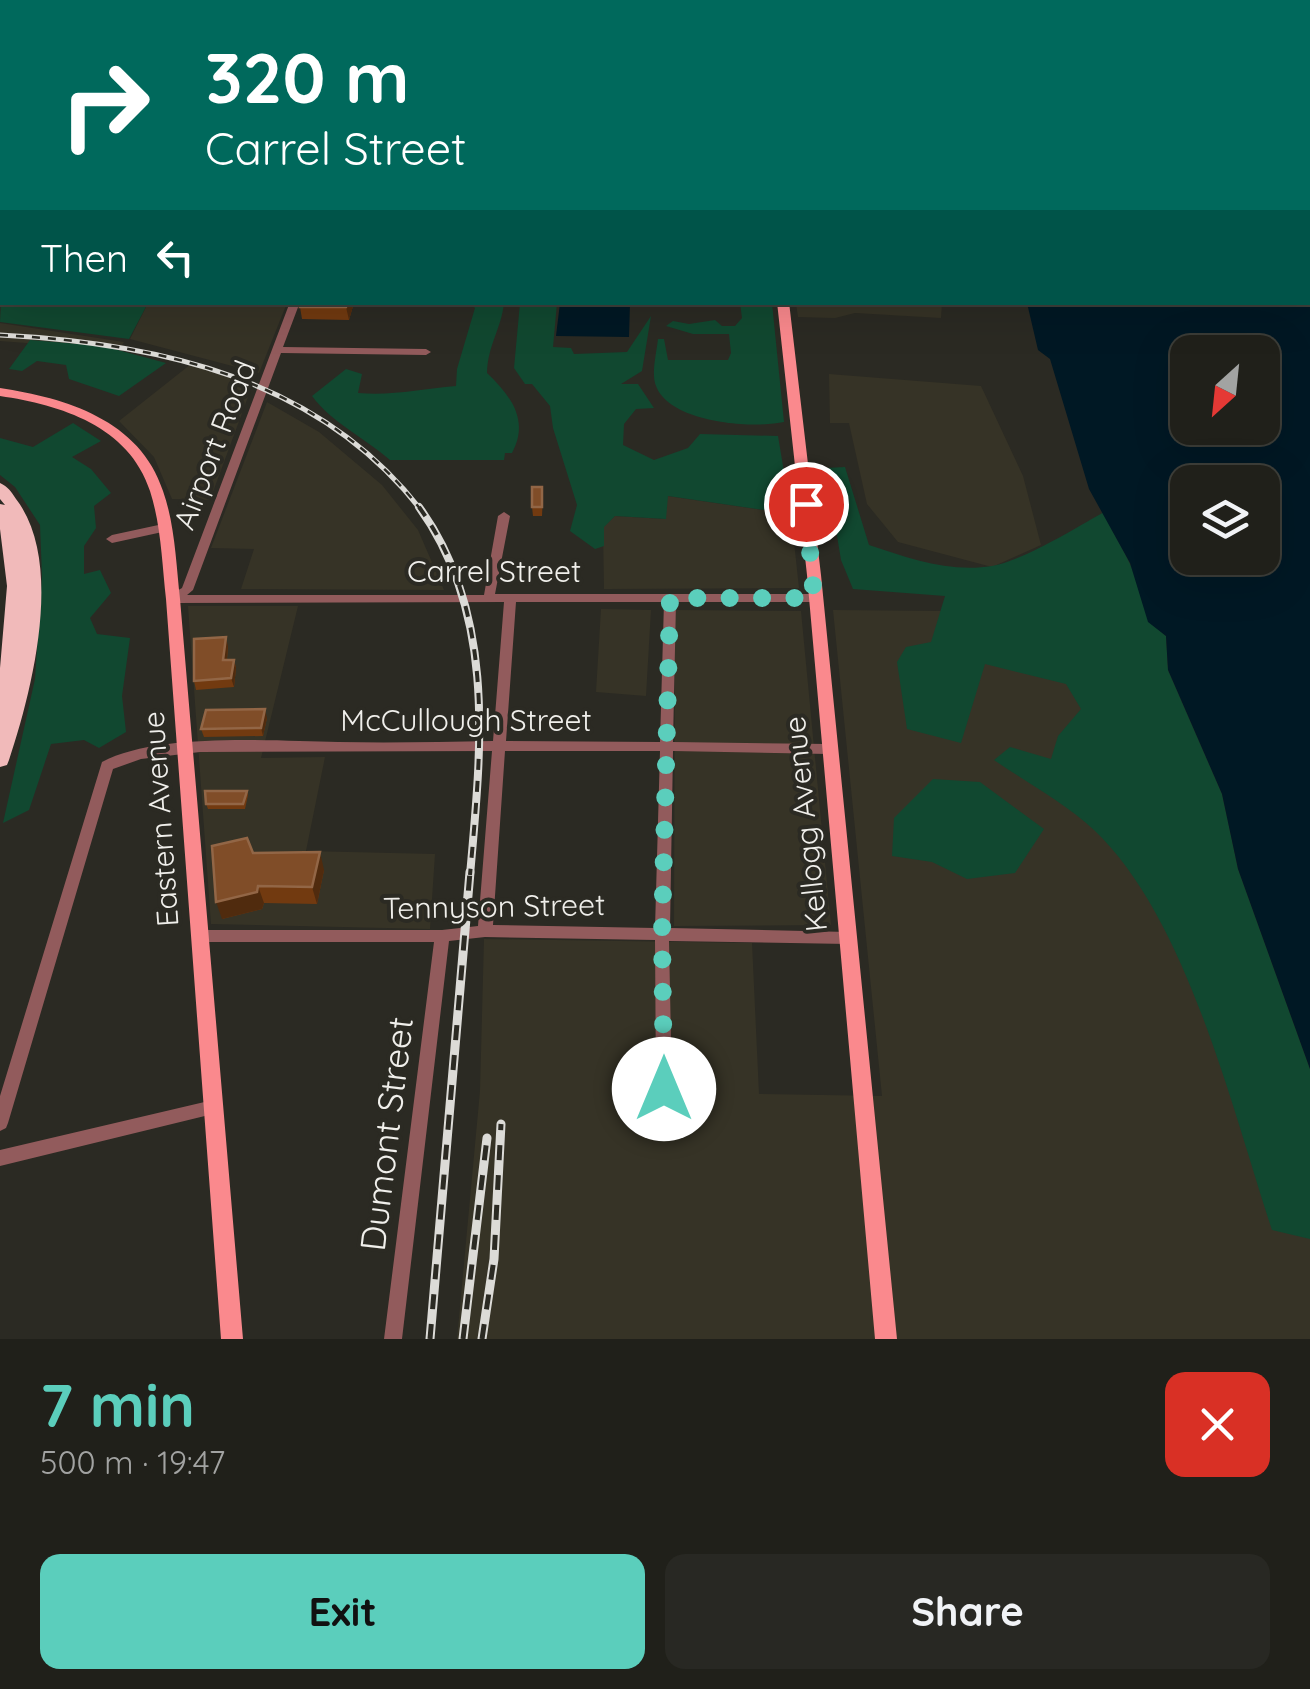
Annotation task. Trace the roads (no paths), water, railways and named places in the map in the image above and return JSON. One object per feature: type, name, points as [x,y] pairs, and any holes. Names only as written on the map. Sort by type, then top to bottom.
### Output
[{"type":"highway","points":[[0,488],[18,510],[30,556],[23,674],[13,726],[0,760]]},
{"type":"highway","points":[[0,509],[10,534],[14,584],[0,725]]},
{"type":"main road","name":"Kellogg Avenue","points":[[783,305],[886,1339]]},
{"type":"main road","name":"Eastern Avenue","points":[[0,392],[71,409],[107,426],[127,442],[153,480],[173,599],[187,750],[232,1339]]},
{"type":"street","name":"Airport Road","points":[[173,599],[187,590],[294,305]]},
{"type":"street","points":[[278,350],[426,352]]},
{"type":"street","points":[[489,598],[504,516]]},
{"type":"street","points":[[112,539],[163,528]]},
{"type":"street","points":[[485,931],[510,597]]},
{"type":"street","points":[[664,1089],[662,934],[670,598]]},
{"type":"street","name":"Carrel Street","points":[[173,599],[814,598]]},
{"type":"street","name":"McCullough Street","points":[[0,1123],[107,766],[123,758],[187,750],[499,746],[828,749]]},
{"type":"street","name":"Tennyson Street","points":[[200,936],[442,936],[485,931],[848,938]]},
{"type":"street","name":"Dumont Street","points":[[392,1339],[442,936]]},
{"type":"street","points":[[0,1158],[213,1108]]},
{"type":"water","points":[[560,305],[630,305],[629,337],[556,336]]},
{"type":"water","points":[[1027,305],[1310,305],[1310,1069],[1238,869],[1222,794],[1168,670],[1166,636],[1148,622],[1130,563],[1089,489],[1050,359],[1038,350]]},
{"type":"railway","points":[[0,335],[118,347],[232,376],[285,399],[334,428],[380,465],[420,509]]},
{"type":"railway","points":[[420,509],[444,549],[461,592],[472,638],[479,732],[470,875]]},
{"type":"railway","points":[[430,1339],[470,872]]},
{"type":"railway","points":[[482,1339],[494,1259],[501,1124]]},
{"type":"railway","points":[[463,1339],[487,1138]]}]
